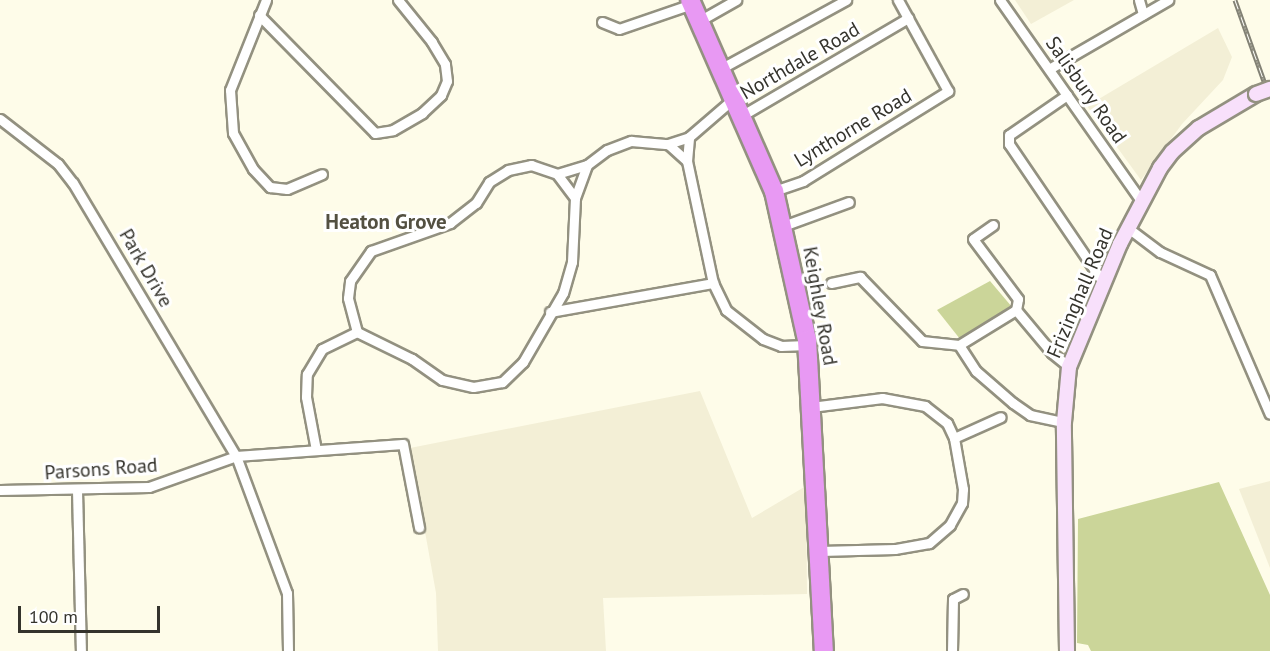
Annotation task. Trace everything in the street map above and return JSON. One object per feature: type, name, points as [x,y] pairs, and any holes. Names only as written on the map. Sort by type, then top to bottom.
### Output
[{"type":"highway","name":"Keighley Road","points":[[691,2],[774,191],[783,226],[807,345],[824,651]]},
{"type":"street","points":[[266,0],[230,90],[233,134],[253,169],[270,187],[287,189],[322,174]]},
{"type":"street","points":[[259,15],[375,133],[393,130],[422,113],[441,95],[447,81],[445,64],[432,42],[398,0]]},
{"type":"street","points":[[699,21],[736,0]]},
{"type":"street","points":[[720,69],[846,0]]},
{"type":"street","points":[[897,0],[908,18]]},
{"type":"street","name":"Salisbury Road","points":[[1000,0],[1142,202]]},
{"type":"street","points":[[1139,0],[1143,14]]},
{"type":"street","points":[[1049,69],[1168,0]]},
{"type":"street","points":[[602,21],[620,29],[691,2]]},
{"type":"street","name":"Lynthorne Road","points":[[774,191],[809,177],[948,91],[908,18]]},
{"type":"street","name":"Northdale Road","points":[[737,108],[908,18]]},
{"type":"street","name":"Frizinghall Road","points":[[1067,651],[1064,422],[1069,367],[1128,228],[1172,152],[1231,106],[1270,88]]},
{"type":"street","points":[[1067,95],[1009,135],[1009,144],[1104,284]]},
{"type":"street","points":[[557,174],[587,165],[607,150],[631,141],[668,144],[689,137],[737,108]]},
{"type":"street","name":"Park Drive","points":[[0,119],[58,164],[73,183],[236,456],[287,593],[288,651]]},
{"type":"street","points":[[689,137],[687,161],[713,284],[726,310],[744,328],[781,346],[807,345]]},
{"type":"street","points":[[668,144],[687,161]]},
{"type":"street","points":[[575,198],[557,174],[531,165],[508,170],[489,182],[476,203],[450,223],[370,251],[350,281],[350,308],[357,332],[412,359],[442,380],[459,386],[489,386],[513,375],[563,293],[572,262],[575,198],[587,165]]},
{"type":"street","points":[[783,226],[849,202]]},
{"type":"street","points":[[831,283],[860,277],[922,341],[959,345],[1016,310],[1018,298],[973,240],[993,225]]},
{"type":"street","points":[[1128,228],[1160,252],[1210,275],[1270,414]]},
{"type":"street","points":[[550,312],[713,284]]},
{"type":"street","points":[[1016,310],[1052,353],[1069,367]]},
{"type":"street","points":[[316,450],[306,397],[307,374],[322,349],[357,332]]},
{"type":"street","points":[[959,345],[976,371],[1013,403],[1030,415],[1064,422]]},
{"type":"street","points":[[811,406],[882,398],[913,401],[938,414],[954,438],[962,473],[962,502],[941,536],[912,548],[820,551]]},
{"type":"street","points":[[954,438],[1001,417]]},
{"type":"street","points":[[236,456],[403,444],[419,527]]},
{"type":"street","name":"Parsons Road","points":[[0,490],[149,488],[236,456]]},
{"type":"street","points":[[77,490],[81,651]]},
{"type":"street","points":[[952,651],[952,599],[963,594]]},
{"type":"shaded area","points":[[1015,0],[1074,0],[1031,24]]},
{"type":"shaded area","points":[[1218,28],[1232,57],[1223,80],[1182,124],[1141,180],[1087,106]]},
{"type":"shaded area","points":[[700,391],[752,518],[806,486],[807,594],[603,598],[606,651],[438,651],[436,593],[410,448]]},
{"type":"shaded area","points":[[1270,481],[1270,568],[1239,489]]},
{"type":"green space","points":[[990,281],[1012,307],[960,339],[937,310]]},
{"type":"green space","points":[[1219,482],[1270,595],[1270,651],[1091,651],[1088,645],[1077,643],[1078,519]]},
{"type":"railway","points":[[1235,0],[1270,98]]},
{"type":"district","name":"Heaton Grove","points":[[386,222]]}]
